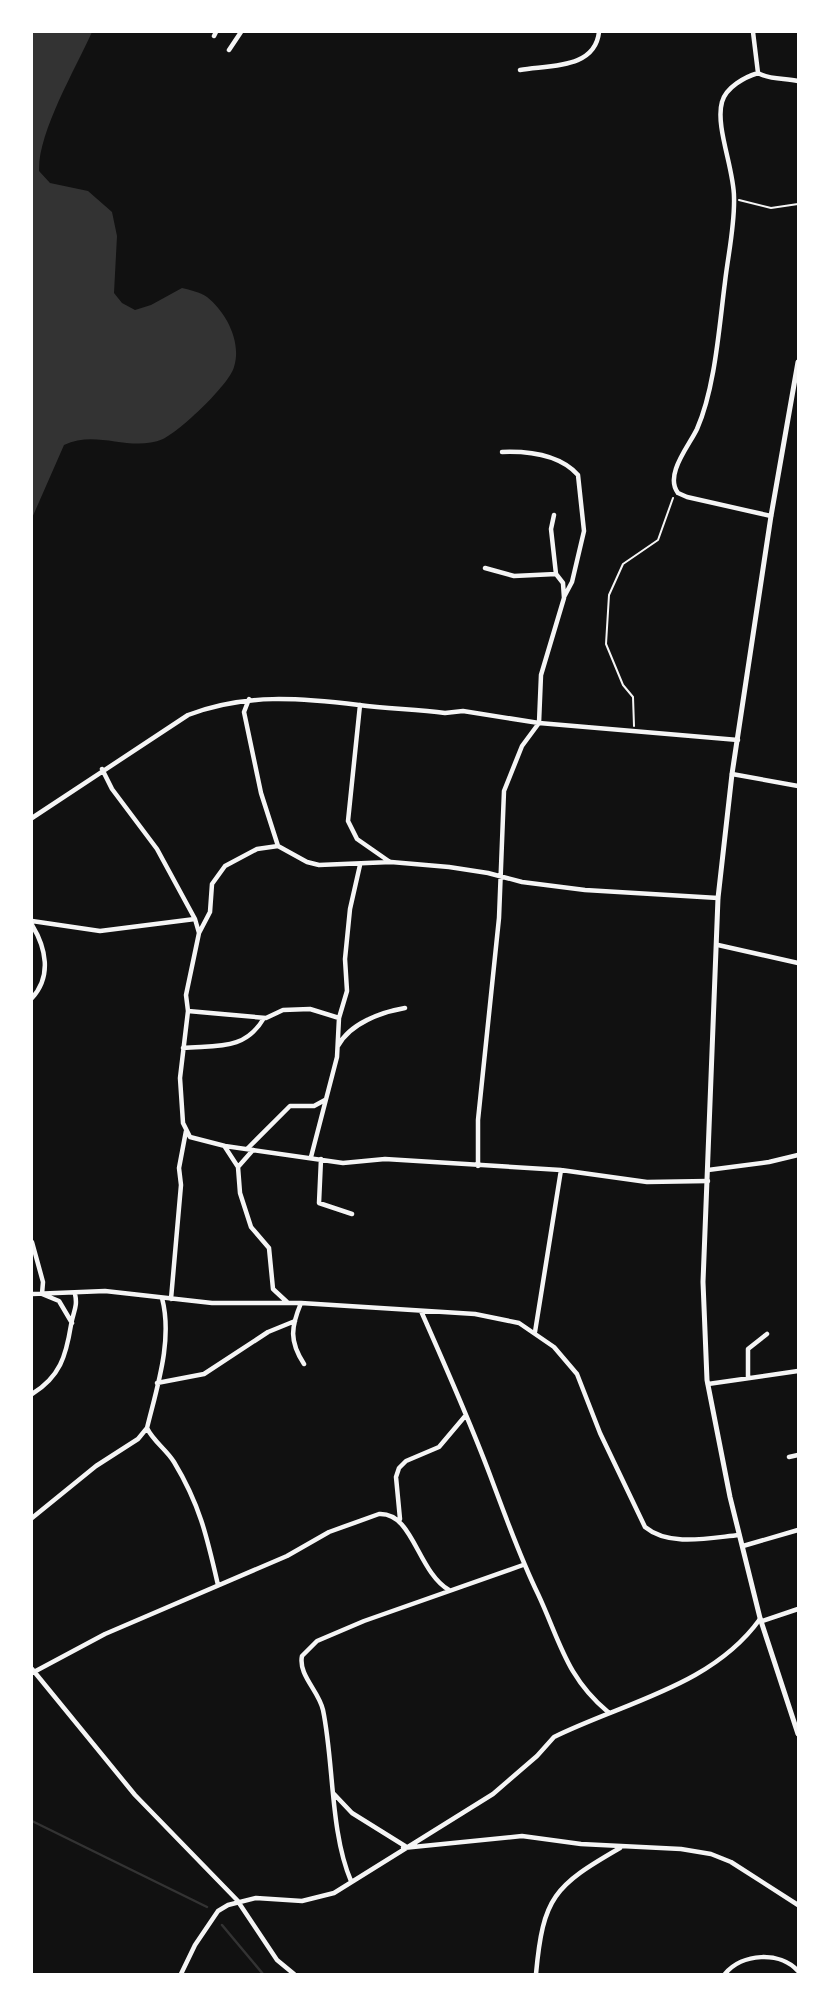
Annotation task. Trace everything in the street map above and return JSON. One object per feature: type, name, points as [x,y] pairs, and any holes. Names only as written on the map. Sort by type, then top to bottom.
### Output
[{"type":"street","points":[[229,50],[242,32]]},
{"type":"street","points":[[520,70],[584,59],[598,44],[599,32]]},
{"type":"street","points":[[753,32],[758,73]]},
{"type":"street","points":[[758,73],[767,78],[781,76],[799,81]]},
{"type":"street","points":[[758,73],[728,90],[722,100],[720,113],[732,167],[734,200],[712,379],[703,415],[678,465],[676,491],[771,516]]},
{"type":"street","points":[[799,362],[771,516],[732,774],[718,898],[703,1282],[708,1384],[739,1535],[761,1620],[799,1734]]},
{"type":"street","points":[[502,452],[526,452],[552,457],[579,475],[584,531],[570,589],[564,598]]},
{"type":"street","points":[[478,1166],[478,1120],[499,889],[503,878],[504,791],[522,746],[539,723],[541,675],[564,598],[564,583],[556,574],[551,529],[554,515]]},
{"type":"street","points":[[485,568],[514,576],[556,574]]},
{"type":"street","points":[[32,818],[102,769],[188,715],[212,706],[249,699],[289,697],[445,713],[463,711],[539,723],[738,740]]},
{"type":"street","points":[[249,699],[244,715],[255,752],[261,793],[278,846]]},
{"type":"street","points":[[360,705],[348,821],[357,839],[391,862]]},
{"type":"street","points":[[102,769],[112,789],[157,849],[195,919],[199,933]]},
{"type":"street","points":[[732,774],[799,786]]},
{"type":"street","points":[[171,1299],[181,1185],[179,1168],[186,1131],[182,1116],[180,1078],[188,1011],[186,995],[199,933],[210,912],[212,884],[219,872],[257,849],[278,846],[307,862],[360,865],[391,862],[464,868],[536,885],[619,894],[718,898]]},
{"type":"street","points":[[311,1157],[338,1046],[339,1018],[347,991],[345,946],[360,865]]},
{"type":"street","points":[[32,998],[43,981],[45,970],[44,953],[32,923],[100,931],[195,919]]},
{"type":"street","points":[[718,945],[799,962]]},
{"type":"street","points":[[338,1046],[344,1037],[378,1014],[405,1008]]},
{"type":"street","points":[[188,1011],[264,1017],[283,1010],[310,1009],[339,1018]]},
{"type":"street","points":[[183,1048],[242,1041],[254,1033],[264,1017]]},
{"type":"street","points":[[238,1167],[290,1106],[314,1106],[326,1100]]},
{"type":"street","points":[[186,1131],[194,1140],[343,1163],[385,1158],[561,1171],[647,1182],[708,1181]]},
{"type":"street","points":[[225,1146],[238,1167],[240,1193],[251,1227],[269,1248],[273,1289],[280,1299],[289,1303]]},
{"type":"street","points":[[708,1170],[799,1155]]},
{"type":"street","points":[[321,1159],[319,1203],[352,1214]]},
{"type":"street","points":[[535,1332],[561,1171]]},
{"type":"street","points":[[32,1242],[43,1282],[42,1294]]},
{"type":"street","points":[[32,1294],[105,1291],[212,1303],[301,1303],[498,1316],[535,1332],[554,1347],[577,1374],[600,1433],[645,1527],[655,1535],[670,1540],[739,1535]]},
{"type":"street","points":[[42,1294],[59,1301],[72,1322]]},
{"type":"street","points":[[32,1394],[60,1367],[78,1306],[75,1294]]},
{"type":"street","points":[[32,1518],[96,1466],[138,1439],[146,1428],[157,1383],[167,1318],[162,1298]]},
{"type":"street","points":[[301,1303],[290,1334],[292,1345],[304,1364]]},
{"type":"street","points":[[421,1311],[466,1416],[523,1565],[570,1670],[582,1687],[608,1712]]},
{"type":"street","points":[[157,1383],[204,1374],[268,1332],[295,1321]]},
{"type":"street","points":[[748,1378],[748,1349],[767,1334]]},
{"type":"street","points":[[708,1384],[799,1371]]},
{"type":"street","points":[[449,1590],[425,1567],[400,1520],[396,1477],[399,1468],[406,1461],[439,1447],[466,1416]]},
{"type":"street","points":[[146,1428],[172,1459],[191,1494],[209,1536],[218,1585]]},
{"type":"street","points":[[789,1457],[799,1455]]},
{"type":"street","points":[[294,1975],[277,1960],[236,1900],[135,1796],[32,1671],[105,1634],[287,1556],[330,1532],[379,1514],[388,1514],[400,1520]]},
{"type":"street","points":[[743,1546],[799,1530]]},
{"type":"street","points":[[351,1881],[343,1857],[323,1710],[301,1666],[302,1656],[307,1648],[337,1633],[523,1565]]},
{"type":"street","points":[[181,1975],[195,1945],[218,1911],[236,1900],[317,1899],[334,1893],[493,1794],[537,1756],[554,1737],[708,1669],[732,1651],[761,1620],[799,1609]]},
{"type":"street","points":[[333,1793],[362,1819],[404,1847],[522,1836],[711,1854],[731,1862],[799,1905]]},
{"type":"street","points":[[536,1975],[548,1904],[559,1890],[621,1847]]},
{"type":"street","points":[[725,1975],[742,1961],[769,1957],[786,1961],[798,1973]]},
{"type":"path","points":[[734,200],[771,208],[799,204]]},
{"type":"path","points":[[633,731],[633,697],[622,685],[606,644],[609,595],[623,564],[660,537],[676,491]]},
{"type":"shaded area","points":[[32,32],[92,32],[67,82],[44,138],[39,171],[50,183],[88,191],[112,212],[117,236],[114,293],[122,303],[135,310],[151,305],[182,288],[204,295],[214,303],[231,328],[236,357],[230,375],[214,396],[181,427],[163,439],[138,444],[89,439],[64,445],[32,518]]},
{"type":"waterway","points":[[32,1821],[207,1907]]},
{"type":"waterway","points":[[222,1925],[263,1974]]}]
